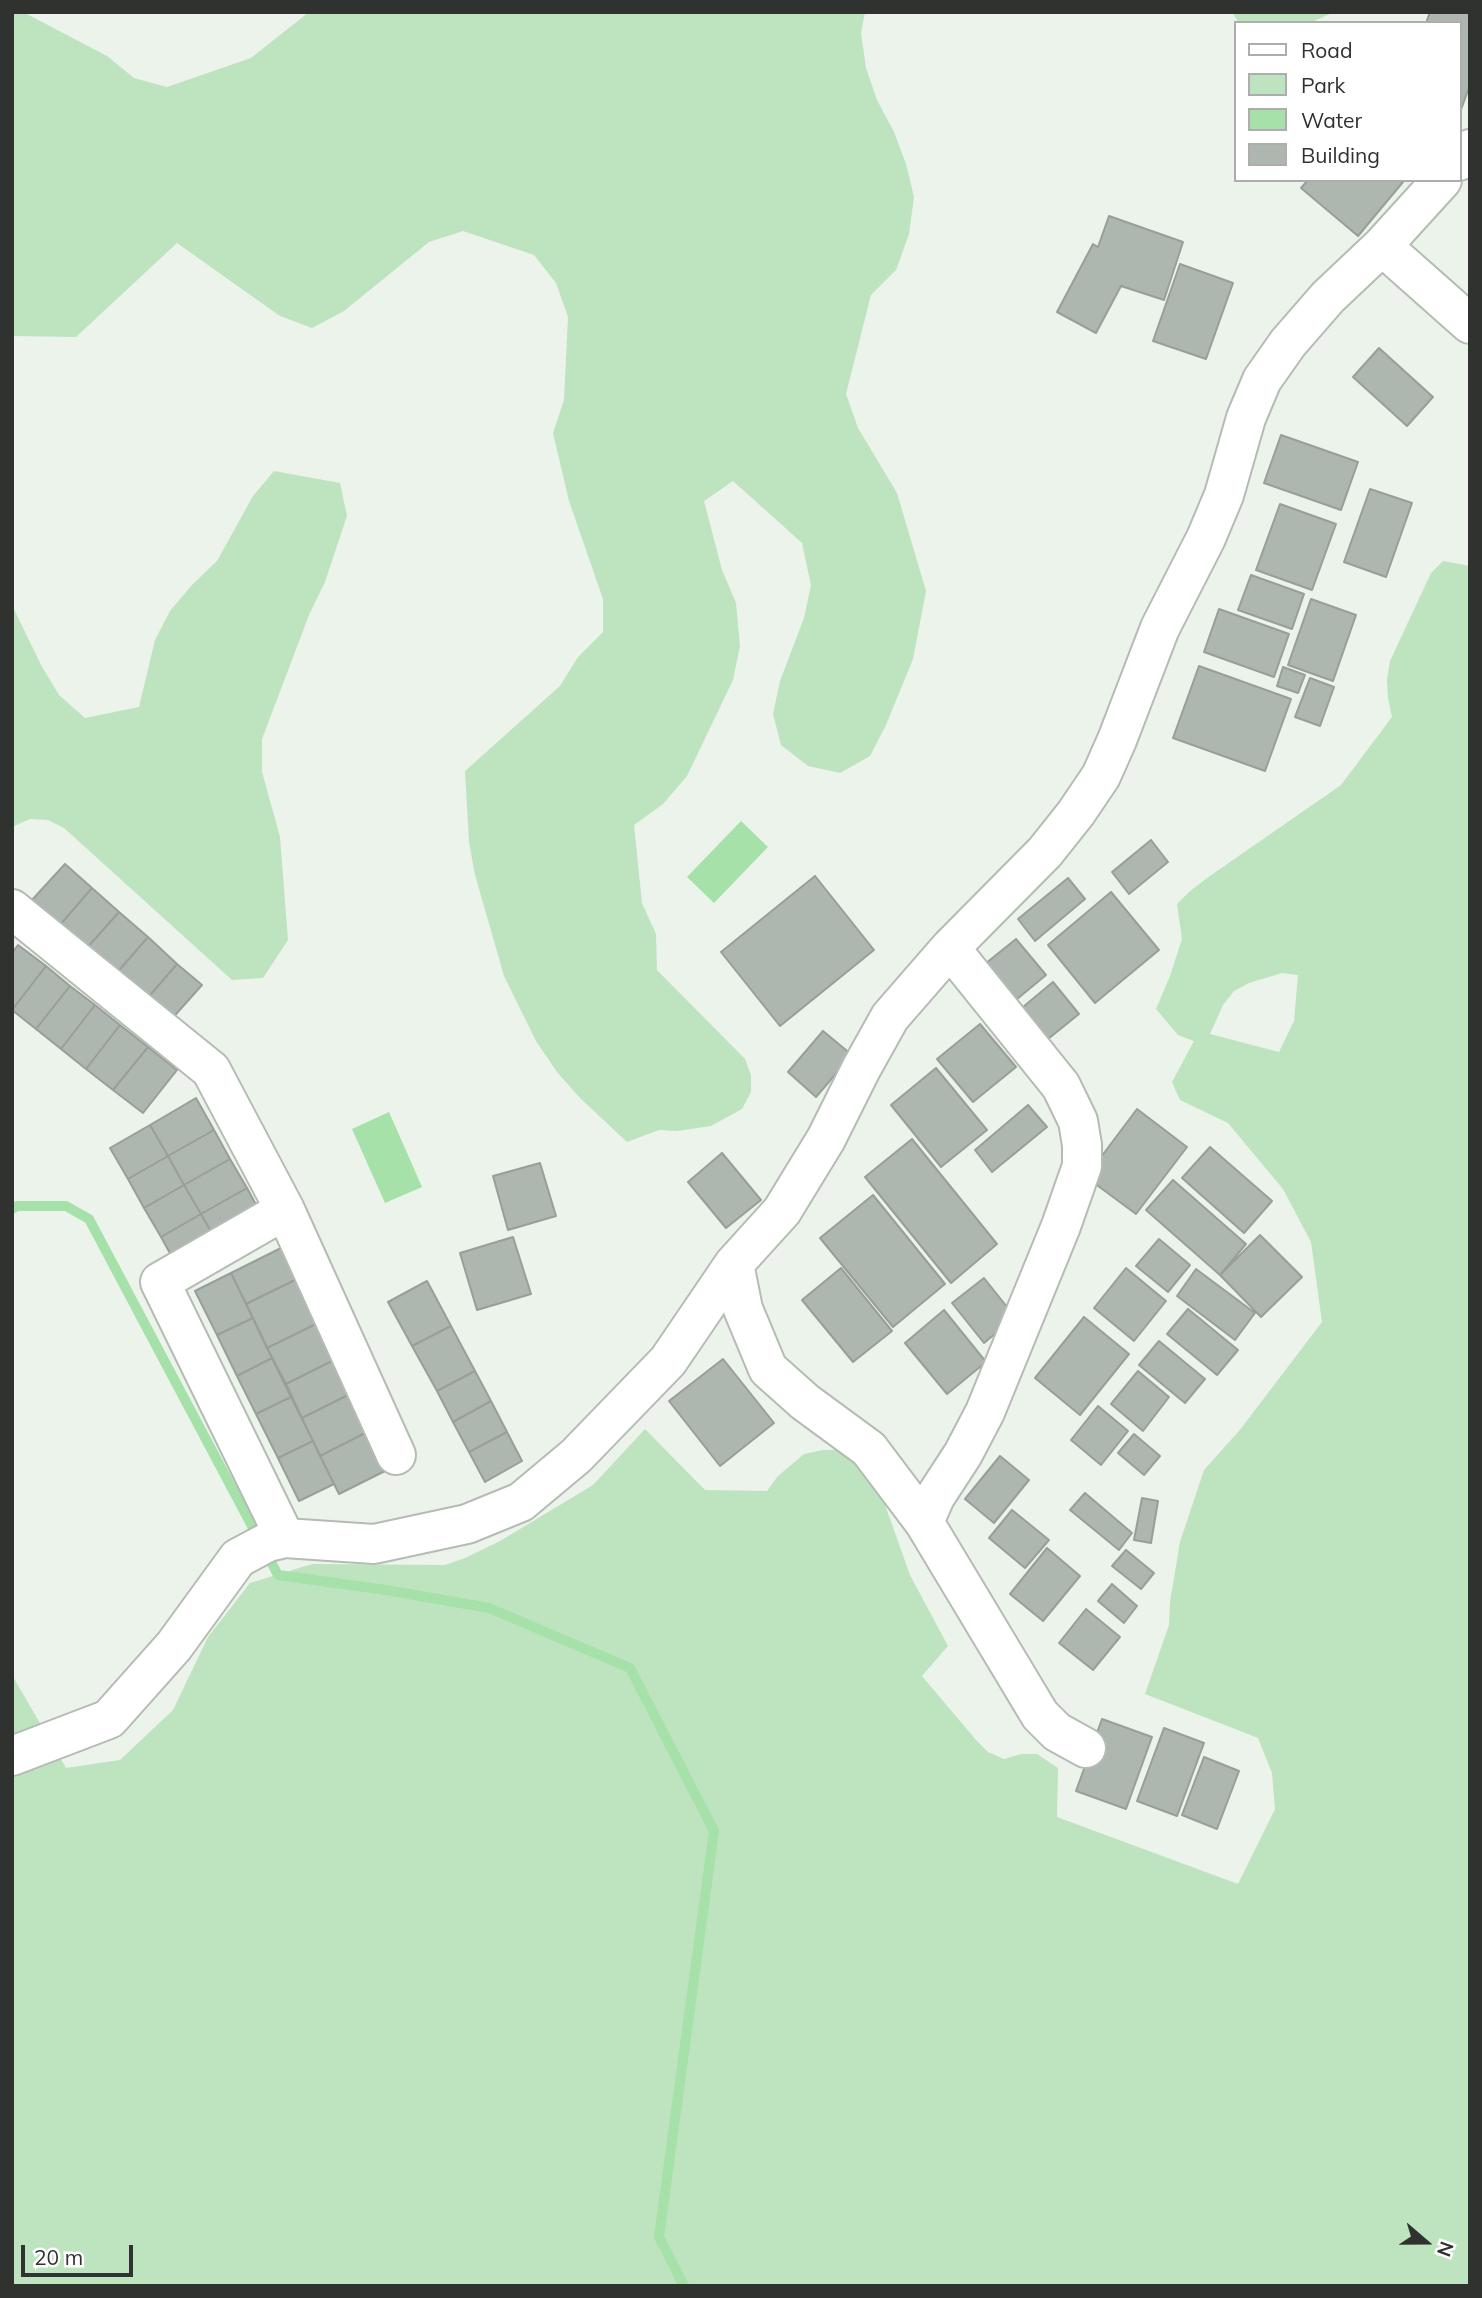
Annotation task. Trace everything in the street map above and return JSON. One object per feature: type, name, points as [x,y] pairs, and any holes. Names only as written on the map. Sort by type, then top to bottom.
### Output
[{"type":"street","points":[[12,1756],[109,1720],[264,1546],[374,1544],[467,1524],[520,1502],[576,1456],[668,1362],[734,1264],[782,1210],[826,1139],[860,1069],[890,1017],[950,948],[1045,852],[1101,776],[1160,628],[1206,538],[1224,495],[1246,418],[1262,380],[1288,343],[1320,307],[1382,246],[1439,182]]},
{"type":"street","points":[[1382,246],[1470,324]]},
{"type":"street","points":[[12,909],[211,1070],[285,1210],[396,1455]]},
{"type":"street","points":[[924,1522],[935,1497],[963,1454],[985,1412],[1061,1226],[1082,1166],[1078,1121],[1061,1086],[950,948]]},
{"type":"street","points":[[264,1546],[160,1282],[285,1210]]},
{"type":"street","points":[[734,1264],[743,1308],[768,1369],[805,1402],[869,1449],[924,1522],[1040,1715],[1057,1732],[1086,1748]]},
{"type":"green space","points":[[12,12],[23,12],[107,56],[134,78],[167,87],[251,58],[309,12],[865,12],[861,33],[866,68],[877,100],[894,132],[906,164],[914,197],[909,234],[896,270],[871,295],[846,394],[858,428],[897,493],[926,591],[913,659],[870,756],[840,773],[808,766],[781,745],[773,714],[780,681],[804,618],[811,585],[802,543],[733,481],[704,501],[722,570],[736,603],[740,646],[733,680],[687,776],[663,804],[634,825],[642,903],[656,934],[657,970],[745,1059],[751,1075],[751,1092],[742,1109],[711,1126],[677,1131],[659,1130],[627,1142],[579,1097],[557,1072],[536,1041],[504,976],[475,875],[469,842],[465,771],[560,686],[578,657],[603,632],[603,599],[569,501],[553,433],[564,400],[568,317],[556,283],[534,255],[463,231],[429,242],[344,311],[312,328],[280,316],[177,243],[76,337],[12,336]]},
{"type":"green space","points":[[1232,12],[1334,12],[1314,21],[1238,21]]},
{"type":"green space","points":[[274,471],[340,483],[347,516],[325,582],[309,615],[262,739],[262,772],[280,837],[288,940],[263,978],[232,980],[64,828],[48,820],[30,819],[12,827],[12,605],[59,695],[85,718],[139,707],[155,640],[170,611],[217,561],[253,496]]},
{"type":"green space","points":[[1443,561],[1470,566],[1470,2286],[12,2286],[12,1675],[66,1768],[120,1760],[173,1710],[208,1637],[250,1583],[312,1564],[445,1565],[465,1558],[500,1541],[593,1485],[645,1429],[705,1490],[767,1491],[778,1476],[804,1454],[823,1450],[841,1450],[873,1471],[910,1575],[948,1646],[922,1676],[976,1740],[988,1752],[1004,1759],[1021,1754],[1037,1754],[1058,1768],[1057,1817],[1238,1884],[1275,1809],[1272,1773],[1258,1738],[1145,1694],[1169,1625],[1180,1542],[1204,1470],[1239,1431],[1322,1322],[1311,1242],[1283,1189],[1228,1123],[1180,1100],[1172,1082],[1194,1041],[1178,1035],[1156,1009],[1182,939],[1177,904],[1207,878],[1341,785],[1392,717],[1387,680],[1390,661],[1431,573]],"holes":[[[1282,973],[1298,975],[1294,1021],[1279,1052],[1210,1034],[1223,1005],[1234,991],[1249,983]]]},
{"type":"water","points":[[741,821],[768,847],[714,903],[687,877]]},
{"type":"water","points":[[389,1112],[422,1187],[385,1203],[352,1129]]},
{"type":"building","points":[[1430,12],[1470,12],[1470,85],[1461,110],[1461,21],[1427,21]]},
{"type":"building","points":[[1306,182],[1403,182],[1358,236],[1301,188]]},
{"type":"building","points":[[1109,216],[1183,242],[1164,300],[1121,286],[1096,333],[1057,312],[1093,244],[1098,247]]},
{"type":"building","points":[[1180,264],[1233,283],[1206,359],[1153,341]]},
{"type":"building","points":[[1379,348],[1433,397],[1407,426],[1353,377]]},
{"type":"building","points":[[1281,435],[1358,462],[1341,510],[1264,483]]},
{"type":"building","points":[[1370,489],[1412,503],[1386,577],[1344,562]]},
{"type":"building","points":[[1280,504],[1336,524],[1312,590],[1256,570]]},
{"type":"building","points":[[1251,575],[1304,594],[1292,629],[1238,610]]},
{"type":"building","points":[[1311,599],[1356,615],[1333,681],[1288,665]]},
{"type":"building","points":[[1219,609],[1289,634],[1274,677],[1204,652]]},
{"type":"building","points":[[1199,666],[1291,699],[1265,771],[1173,738]]},
{"type":"building","points":[[1283,667],[1305,675],[1298,693],[1277,686]]},
{"type":"building","points":[[1310,678],[1334,687],[1320,726],[1295,717]]},
{"type":"building","points":[[1151,840],[1168,862],[1129,894],[1112,872]]},
{"type":"building","points":[[65,864],[92,888],[59,926],[31,901]]},
{"type":"building","points":[[815,876],[874,950],[780,1026],[721,952]]},
{"type":"building","points":[[1068,878],[1085,899],[1035,941],[1018,919]]},
{"type":"building","points":[[92,888],[119,912],[86,949],[59,926]]},
{"type":"building","points":[[1111,892],[1159,950],[1095,1003],[1048,945]]},
{"type":"building","points":[[119,912],[148,937],[115,975],[86,949]]},
{"type":"building","points":[[148,937],[177,964],[145,1001],[115,975]]},
{"type":"building","points":[[1016,939],[1046,975],[1005,1009],[975,972]]},
{"type":"building","points":[[18,945],[46,966],[12,1010],[12,953]]},
{"type":"building","points":[[177,964],[202,985],[169,1022],[145,1001]]},
{"type":"building","points":[[46,966],[70,986],[36,1029],[12,1010]]},
{"type":"building","points":[[1053,982],[1079,1014],[1043,1043],[1017,1012]]},
{"type":"building","points":[[70,986],[95,1005],[61,1049],[36,1029]]},
{"type":"building","points":[[95,1005],[120,1025],[86,1069],[61,1049]]},
{"type":"building","points":[[980,1024],[1016,1067],[973,1102],[937,1059]]},
{"type":"building","points":[[120,1025],[148,1047],[113,1090],[86,1069]]},
{"type":"building","points":[[823,1031],[852,1055],[816,1097],[788,1072]]},
{"type":"building","points":[[148,1047],[177,1070],[143,1113],[113,1090]]},
{"type":"building","points":[[936,1068],[987,1130],[941,1167],[891,1105]]},
{"type":"building","points":[[196,1098],[214,1130],[168,1156],[150,1125]]},
{"type":"building","points":[[1028,1105],[1047,1127],[992,1172],[975,1150]]},
{"type":"building","points":[[1137,1109],[1187,1147],[1136,1214],[1086,1177]]},
{"type":"building","points":[[150,1125],[168,1156],[128,1179],[110,1148]]},
{"type":"building","points":[[214,1130],[230,1159],[184,1185],[168,1156]]},
{"type":"building","points":[[912,1139],[997,1244],[951,1283],[865,1177]]},
{"type":"building","points":[[1210,1147],[1272,1201],[1244,1233],[1182,1178]]},
{"type":"building","points":[[722,1153],[761,1200],[726,1228],[688,1182]]},
{"type":"building","points":[[168,1156],[184,1185],[144,1208],[128,1179]]},
{"type":"building","points":[[230,1159],[247,1188],[201,1214],[184,1185]]},
{"type":"building","points":[[540,1163],[556,1216],[508,1230],[493,1176]]},
{"type":"building","points":[[1173,1180],[1246,1244],[1220,1275],[1146,1210]]},
{"type":"building","points":[[184,1185],[201,1214],[161,1237],[144,1208]]},
{"type":"building","points":[[247,1188],[261,1214],[216,1240],[201,1214]]},
{"type":"building","points":[[873,1195],[945,1284],[893,1327],[820,1238]]},
{"type":"building","points":[[201,1214],[216,1240],[176,1264],[161,1237]]},
{"type":"building","points":[[1260,1235],[1302,1277],[1261,1317],[1220,1275]]},
{"type":"building","points":[[513,1237],[531,1294],[477,1310],[460,1253]]},
{"type":"building","points":[[1159,1239],[1190,1265],[1168,1292],[1136,1266]]},
{"type":"building","points":[[281,1248],[297,1279],[246,1304],[231,1273]]},
{"type":"building","points":[[841,1268],[892,1331],[853,1362],[802,1300]]},
{"type":"building","points":[[1126,1268],[1166,1301],[1134,1341],[1094,1308]]},
{"type":"building","points":[[1196,1269],[1255,1313],[1235,1340],[1177,1296]]},
{"type":"building","points":[[231,1273],[253,1318],[217,1335],[195,1291]]},
{"type":"building","points":[[984,1278],[1015,1317],[984,1343],[952,1303]]},
{"type":"building","points":[[297,1279],[318,1323],[267,1348],[246,1304]]},
{"type":"building","points":[[427,1281],[451,1326],[412,1346],[388,1302]]},
{"type":"building","points":[[1188,1309],[1238,1350],[1217,1375],[1167,1334]]},
{"type":"building","points":[[944,1310],[986,1362],[947,1394],[905,1343]]},
{"type":"building","points":[[1084,1317],[1129,1354],[1080,1415],[1035,1378]]},
{"type":"building","points":[[253,1318],[272,1358],[237,1376],[217,1335]]},
{"type":"building","points":[[318,1323],[336,1359],[286,1384],[267,1348]]},
{"type":"building","points":[[451,1326],[475,1371],[437,1391],[412,1346]]},
{"type":"building","points":[[1159,1341],[1205,1379],[1185,1403],[1139,1365]]},
{"type":"building","points":[[272,1358],[291,1397],[256,1414],[237,1376]]},
{"type":"building","points":[[336,1359],[352,1393],[302,1418],[286,1384]]},
{"type":"building","points":[[723,1359],[774,1423],[720,1466],[669,1401]]},
{"type":"building","points":[[475,1371],[491,1401],[453,1422],[437,1391]]},
{"type":"building","points":[[1138,1371],[1169,1397],[1143,1431],[1111,1404]]},
{"type":"building","points":[[352,1393],[371,1430],[320,1456],[302,1418]]},
{"type":"building","points":[[291,1397],[313,1441],[278,1458],[256,1414]]},
{"type":"building","points":[[491,1401],[507,1432],[469,1452],[453,1422]]},
{"type":"building","points":[[1098,1406],[1128,1431],[1101,1465],[1071,1440]]},
{"type":"building","points":[[371,1430],[389,1469],[339,1494],[320,1456]]},
{"type":"building","points":[[507,1432],[522,1461],[485,1482],[469,1452]]},
{"type":"building","points":[[1134,1434],[1160,1456],[1144,1475],[1118,1453]]},
{"type":"building","points":[[313,1441],[334,1484],[299,1501],[278,1458]]},
{"type":"building","points":[[1000,1456],[1029,1480],[994,1523],[965,1499]]},
{"type":"building","points":[[1085,1493],[1132,1533],[1119,1550],[1070,1510]]},
{"type":"building","points":[[1142,1498],[1158,1501],[1151,1543],[1134,1540]]},
{"type":"building","points":[[1012,1510],[1049,1540],[1025,1568],[989,1538]]},
{"type":"building","points":[[1047,1548],[1080,1576],[1043,1621],[1010,1594]]},
{"type":"building","points":[[1126,1550],[1154,1573],[1141,1589],[1112,1566]]},
{"type":"building","points":[[1112,1584],[1137,1606],[1124,1623],[1098,1601]]},
{"type":"building","points":[[1086,1609],[1120,1637],[1093,1670],[1059,1643]]},
{"type":"building","points":[[1102,1719],[1152,1737],[1126,1809],[1076,1791]]},
{"type":"building","points":[[1164,1728],[1204,1743],[1177,1816],[1137,1801]]},
{"type":"building","points":[[1204,1757],[1239,1771],[1217,1829],[1182,1815]]},
{"type":"waterway","points":[[12,1209],[17,1206],[66,1206],[89,1219],[278,1575],[489,1608],[630,1668],[714,1831],[659,2237],[684,2286]]}]
